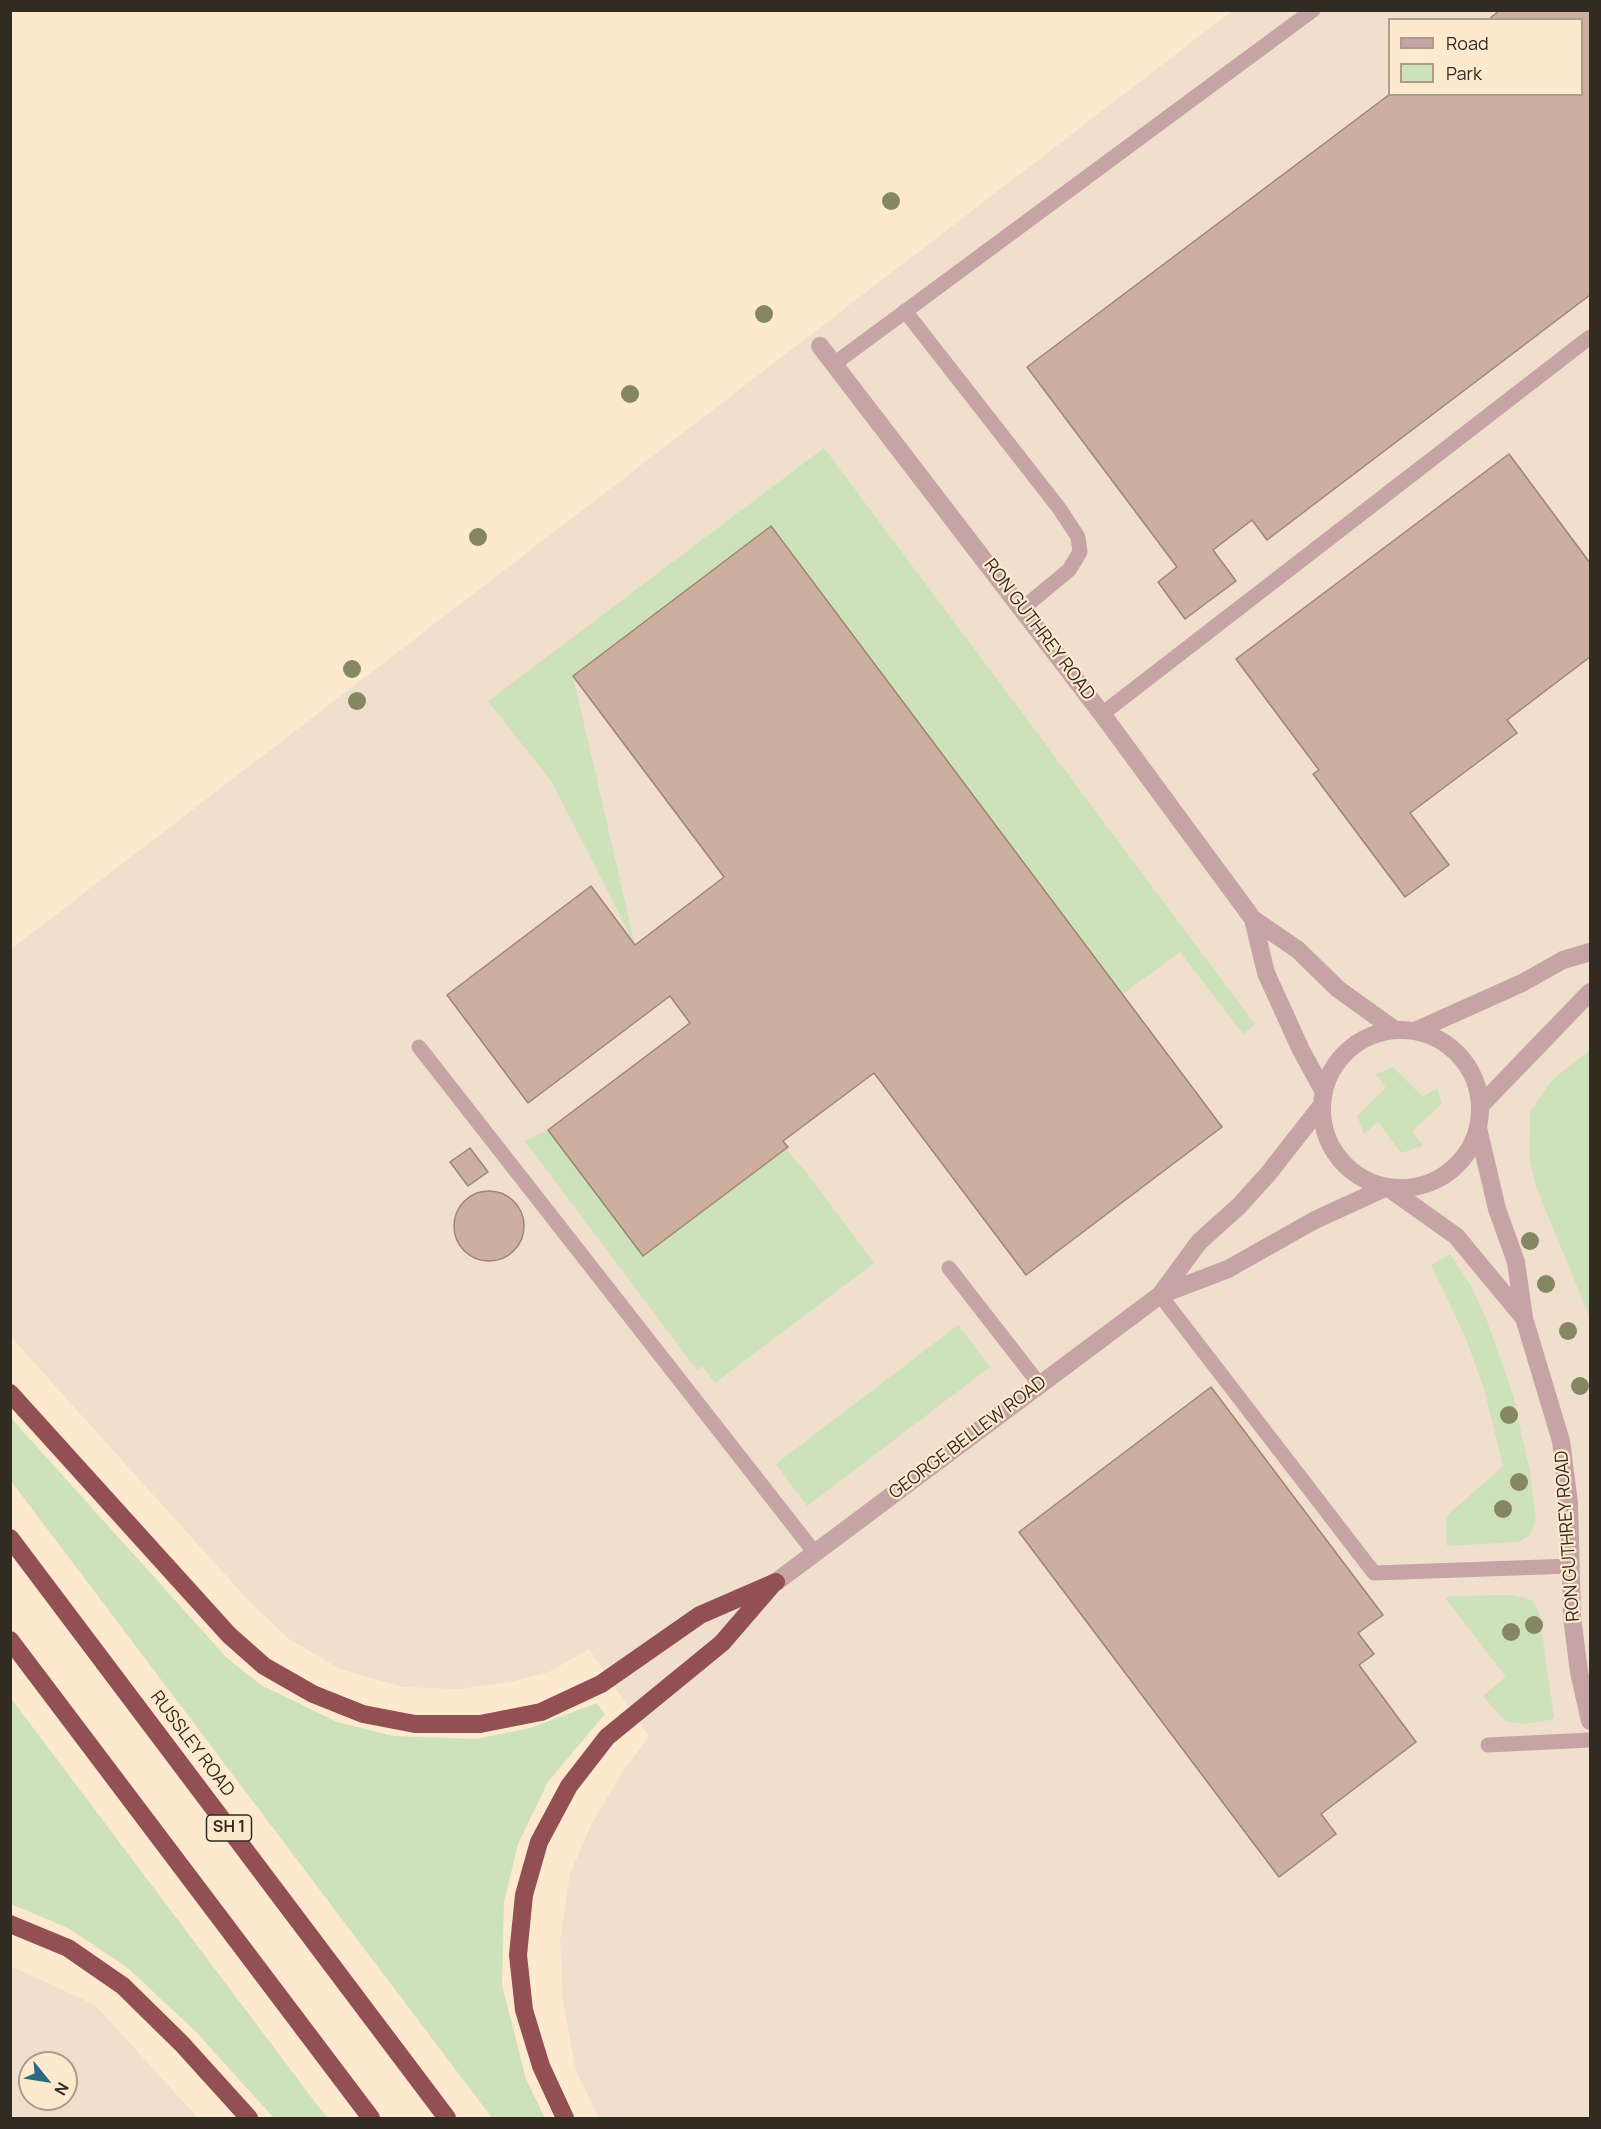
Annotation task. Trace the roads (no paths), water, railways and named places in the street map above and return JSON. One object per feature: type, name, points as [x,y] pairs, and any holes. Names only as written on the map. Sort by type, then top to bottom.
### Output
[{"type":"highway","points":[[10,1393],[229,1635],[264,1666],[313,1695],[363,1713],[415,1724],[480,1724],[541,1712],[601,1684],[700,1615],[776,1582]]},
{"type":"highway","name":"RUSSLEY ROAD","points":[[10,1538],[447,2118]]},
{"type":"highway","points":[[565,2118],[541,2066],[524,2010],[518,1955],[524,1895],[540,1842],[568,1786],[607,1737],[722,1643],[776,1582]]},
{"type":"highway","points":[[10,1640],[371,2118]]},
{"type":"highway","points":[[10,1924],[68,1948],[123,1986],[182,2044],[249,2118]]},
{"type":"street","name":"RON GUTHREY ROAD","points":[[820,346],[1102,714],[1253,919],[1298,950],[1338,989],[1395,1030]]},
{"type":"street","name":"RON GUTHREY ROAD","points":[[1253,919],[1266,973],[1323,1099]]},
{"type":"street","points":[[1415,1031],[1522,983],[1563,960],[1590,952]]},
{"type":"street","points":[[1481,1105],[1590,992]]},
{"type":"street","points":[[1395,1030],[1415,1031],[1440,1040],[1460,1056],[1475,1079],[1481,1105],[1478,1128],[1469,1151],[1454,1169],[1433,1182],[1411,1188],[1387,1187],[1365,1180],[1347,1167],[1332,1149],[1324,1128],[1323,1099],[1333,1069],[1349,1050],[1370,1036],[1395,1030]]},
{"type":"street","name":"GEORGE BELLEW ROAD","points":[[1160,1295],[1199,1242],[1261,1182],[1323,1099]]},
{"type":"street","name":"RON GUTHREY ROAD","points":[[1478,1128],[1497,1209],[1516,1262],[1524,1318],[1562,1441],[1569,1503],[1572,1617],[1579,1672],[1590,1721]]},
{"type":"street","name":"RON GUTHREY ROAD","points":[[1387,1187],[1456,1236],[1524,1318]]},
{"type":"street","name":"GEORGE BELLEW ROAD","points":[[776,1582],[1160,1295],[1228,1269],[1315,1220],[1387,1187]]},
{"type":"lane","points":[[834,364],[1313,10]]},
{"type":"lane","points":[[905,311],[1059,508],[1078,537],[1080,552],[1070,570],[1022,609]]},
{"type":"lane","points":[[1102,714],[1590,337]]},
{"type":"lane","points":[[419,1047],[815,1553]]},
{"type":"lane","points":[[950,1269],[1040,1385]]},
{"type":"lane","points":[[1160,1295],[1374,1573],[1572,1566]]},
{"type":"lane","points":[[1488,1745],[1590,1740]]}]
